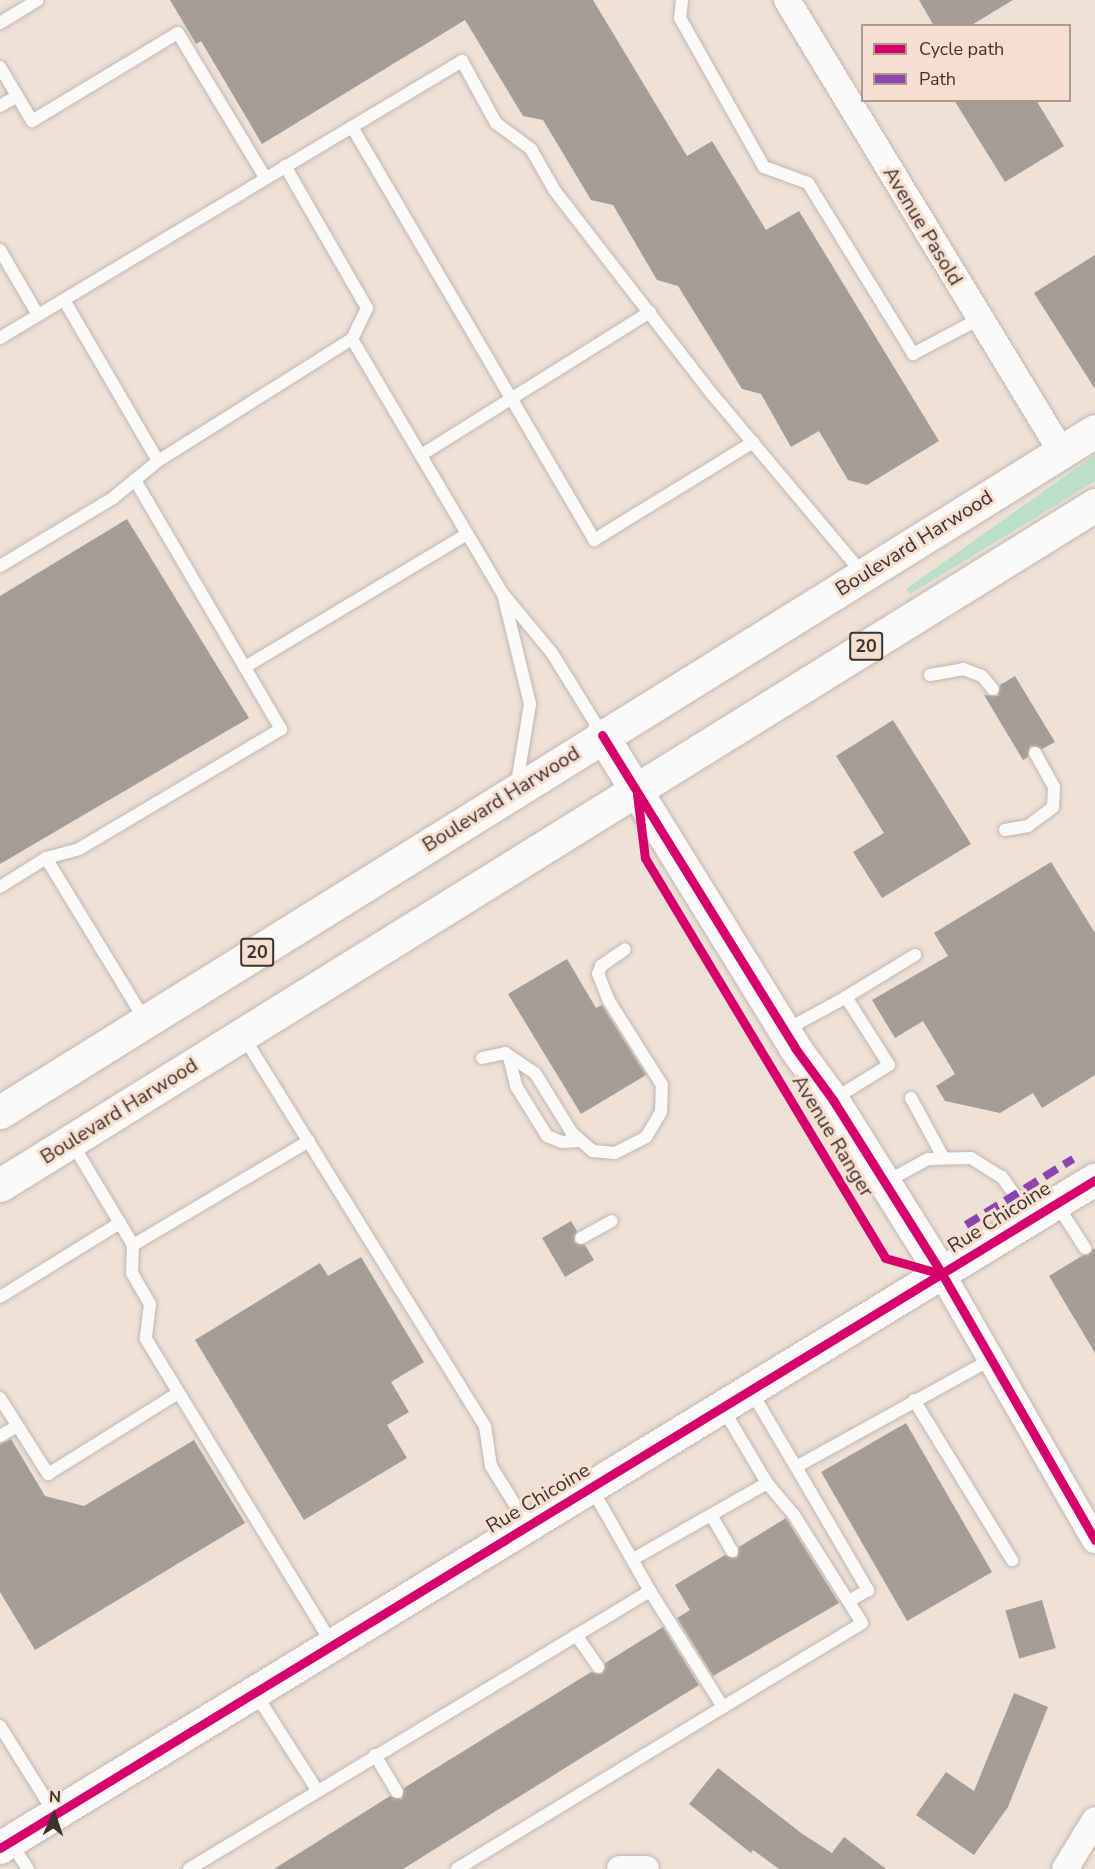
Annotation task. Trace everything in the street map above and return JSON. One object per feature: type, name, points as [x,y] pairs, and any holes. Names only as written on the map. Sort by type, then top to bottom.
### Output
[{"type":"highway","name":"Boulevard Harwood","points":[[0,1112],[514,793],[602,735],[1095,431]]},
{"type":"highway","name":"Boulevard Harwood","points":[[0,1185],[1095,505]]},
{"type":"street","name":"Avenue Pasold","points":[[787,0],[1061,451]]},
{"type":"street","name":"Avenue Ranger","points":[[602,735],[784,1031],[833,1100],[942,1274],[1095,1540]]},
{"type":"street","name":"Rue Chicoine","points":[[5,1845],[1095,1180]]},
{"type":"street","points":[[1065,1869],[1095,1820]]},
{"type":"street","points":[[620,1869],[646,1869]]},
{"type":"lane","points":[[0,23],[38,0]]},
{"type":"lane","points":[[682,0],[680,18],[764,167],[808,183],[913,354],[980,319]]},
{"type":"lane","points":[[0,67],[32,121],[178,33],[266,178]]},
{"type":"lane","points":[[0,338],[462,60],[496,123],[531,150],[555,192],[753,442],[843,546],[864,575]]},
{"type":"lane","points":[[0,106],[17,96]]},
{"type":"lane","points":[[352,127],[594,540],[753,442]]},
{"type":"lane","points":[[0,566],[113,498],[158,461],[352,339],[367,308],[285,166]]},
{"type":"lane","points":[[0,250],[38,315]]},
{"type":"lane","points":[[64,300],[158,461]]},
{"type":"lane","points":[[421,455],[650,312]]},
{"type":"lane","points":[[352,339],[503,594],[552,653],[602,735]]},
{"type":"lane","points":[[0,887],[46,858],[79,849],[281,729],[135,480]]},
{"type":"lane","points":[[245,667],[467,534]]},
{"type":"lane","points":[[503,594],[530,704],[527,743],[514,793]]},
{"type":"lane","points":[[930,675],[963,669],[982,676],[993,689]]},
{"type":"lane","points":[[1005,830],[1028,826],[1053,807],[1054,787],[1035,753]]},
{"type":"lane","points":[[46,858],[145,1021]]},
{"type":"lane","points":[[482,1058],[500,1051],[535,1073],[579,1141],[593,1151],[615,1153],[646,1137],[661,1112],[662,1085],[605,993],[598,974],[601,966],[625,949]]},
{"type":"lane","points":[[784,1031],[915,955]]},
{"type":"lane","points":[[833,1100],[889,1065],[846,997]]},
{"type":"lane","points":[[242,1034],[485,1426],[491,1466],[528,1525]]},
{"type":"lane","points":[[509,1057],[516,1086],[547,1136],[562,1142],[579,1141]]},
{"type":"lane","points":[[911,1098],[943,1157]]},
{"type":"lane","points":[[71,1141],[133,1245],[132,1273],[150,1304],[146,1339],[332,1644]]},
{"type":"lane","points":[[133,1245],[309,1141]]},
{"type":"lane","points":[[884,1183],[918,1163],[943,1157],[971,1158],[994,1169],[1085,1248]]},
{"type":"lane","points":[[581,1238],[612,1221]]},
{"type":"lane","points":[[0,1297],[120,1223]]},
{"type":"lane","points":[[796,1467],[992,1359]]},
{"type":"lane","points":[[750,1390],[868,1590],[849,1601]]},
{"type":"lane","points":[[0,1398],[48,1474],[178,1393]]},
{"type":"lane","points":[[914,1400],[1012,1560]]},
{"type":"lane","points":[[457,1869],[862,1623],[794,1515],[767,1483],[722,1407]]},
{"type":"lane","points":[[0,1436],[17,1426]]},
{"type":"lane","points":[[635,1558],[767,1483]]},
{"type":"lane","points":[[591,1487],[635,1558],[650,1591],[723,1707]]},
{"type":"lane","points":[[711,1515],[732,1551]]},
{"type":"lane","points":[[189,1869],[650,1591]]},
{"type":"lane","points":[[576,1635],[598,1667]]},
{"type":"lane","points":[[255,1692],[317,1790]]},
{"type":"lane","points":[[0,1726],[55,1814]]},
{"type":"lane","points":[[0,1754],[12,1746]]},
{"type":"lane","points":[[375,1755],[397,1792]]},
{"type":"lane","points":[[5,1845],[28,1869]]},
{"type":"green space","points":[[1095,455],[1095,481],[910,594],[906,589]]},
{"type":"building","points":[[170,0],[593,0],[687,156],[712,141],[766,230],[799,211],[939,441],[867,485],[848,480],[819,431],[791,447],[761,394],[742,389],[678,286],[657,280],[613,205],[591,200],[543,120],[523,116],[465,20],[262,144],[201,41],[196,44]]},
{"type":"building","points":[[919,0],[1013,0],[973,24],[933,24]]},
{"type":"building","points":[[955,102],[1037,102],[1064,146],[1005,182]]},
{"type":"building","points":[[1095,255],[1095,389],[1034,293]]},
{"type":"building","points":[[127,519],[249,718],[0,864],[0,596]]},
{"type":"building","points":[[1015,676],[1055,742],[1042,749],[1030,746],[1028,757],[1023,760],[984,695],[998,696],[1000,685]]},
{"type":"building","points":[[893,720],[971,844],[882,898],[853,852],[884,833],[836,756]]},
{"type":"building","points":[[1051,862],[1095,933],[1095,1075],[1042,1108],[1033,1093],[1000,1113],[945,1101],[936,1086],[955,1074],[923,1021],[895,1038],[872,1000],[948,956],[934,933]]},
{"type":"building","points":[[567,959],[596,1008],[602,1005],[646,1075],[581,1114],[508,994]]},
{"type":"building","points":[[571,1221],[577,1231],[574,1242],[585,1245],[594,1260],[565,1277],[542,1238]]},
{"type":"building","points":[[1095,1248],[1095,1353],[1049,1276]]},
{"type":"building","points":[[361,1257],[424,1362],[391,1382],[409,1412],[387,1425],[407,1458],[304,1520],[195,1340],[320,1263],[328,1276]]},
{"type":"building","points":[[906,1423],[992,1572],[907,1621],[821,1472]]},
{"type":"building","points":[[11,1439],[45,1496],[84,1506],[194,1440],[245,1523],[35,1650],[0,1592],[0,1444]]},
{"type":"building","points":[[786,1518],[839,1603],[713,1676],[677,1618],[690,1610],[675,1585],[725,1555],[737,1558],[739,1547]]},
{"type":"building","points":[[1042,1600],[1056,1648],[1019,1659],[1005,1610]]},
{"type":"building","points":[[663,1627],[699,1685],[403,1869],[274,1869],[390,1796],[402,1799],[404,1788],[591,1672],[602,1674],[605,1663]]},
{"type":"building","points":[[1014,1693],[1048,1707],[1008,1807],[974,1855],[916,1815],[946,1772],[974,1791]]},
{"type":"building","points":[[718,1768],[801,1833],[832,1853],[844,1837],[886,1869],[779,1869],[753,1850],[751,1853],[689,1804]]},
{"type":"marked path","points":[[966,1225],[1073,1159]]},
{"type":"cycle path","points":[[602,735],[795,1048],[833,1100],[942,1274],[1095,1540]]},
{"type":"cycle path","points":[[637,794],[645,858],[885,1258],[942,1274]]},
{"type":"cycle path","points":[[0,1848],[1095,1180]]}]
